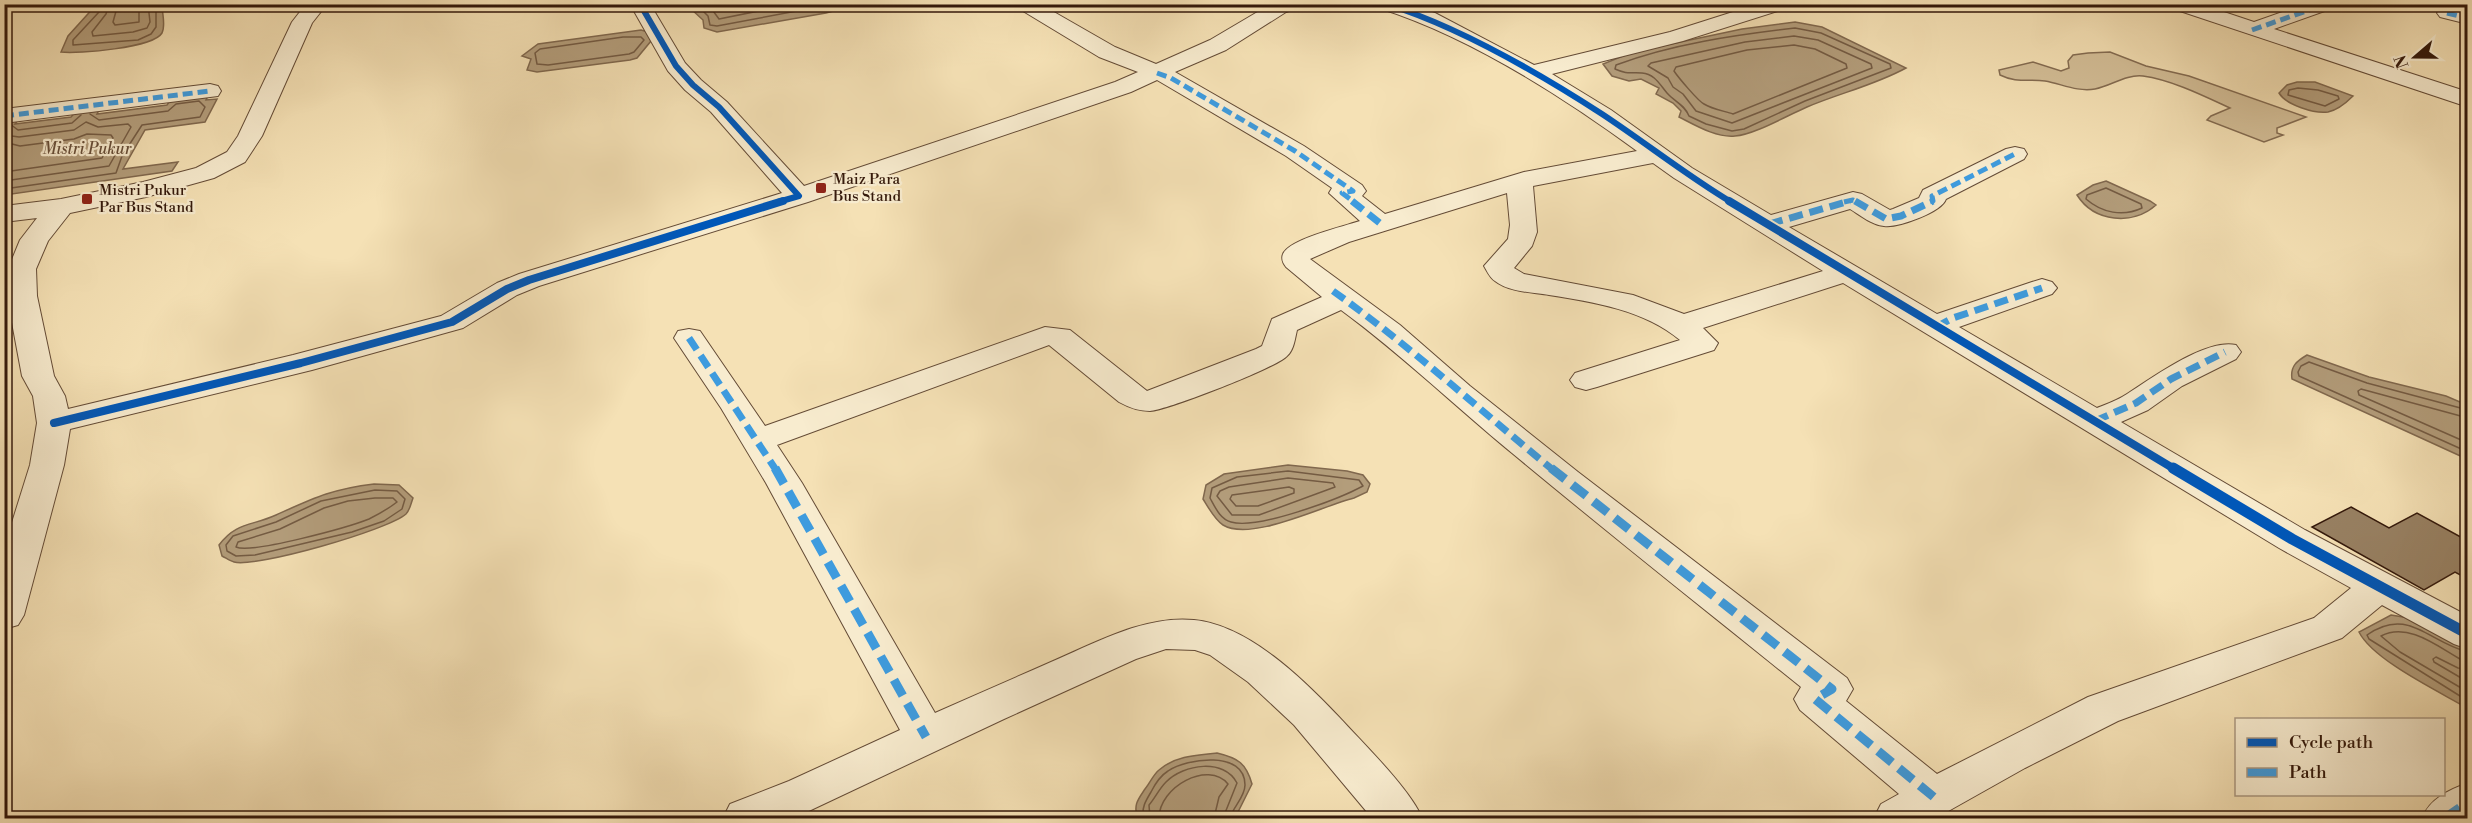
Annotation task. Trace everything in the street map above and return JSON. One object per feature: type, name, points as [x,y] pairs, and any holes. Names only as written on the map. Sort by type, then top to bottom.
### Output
[{"type":"street","points":[[4,214],[61,207],[185,179],[224,165],[236,157],[250,136],[302,22],[317,4]]},
{"type":"street","points":[[640,4],[676,66],[735,124],[799,196]]},
{"type":"street","points":[[1024,4],[1107,52],[1171,78],[1295,151],[1353,190],[1342,193],[1381,224]]},
{"type":"street","points":[[54,423],[290,365],[452,322],[507,289],[529,280],[799,196],[1057,110],[1157,73],[1218,45],[1279,8],[1290,4]]},
{"type":"street","points":[[1531,72],[1676,37],[1780,4]]},
{"type":"street","points":[[2178,4],[2468,100]]},
{"type":"street","points":[[2252,30],[2326,4]]},
{"type":"street","points":[[1405,6],[1531,72],[1595,111],[1683,173],[2292,539],[2468,634]]},
{"type":"street","points":[[2447,13],[2468,18]]},
{"type":"street","points":[[4,116],[210,91]]},
{"type":"street","points":[[1769,225],[1853,200],[1886,219],[1901,216],[1933,201],[1932,196],[1950,185],[2015,154]]},
{"type":"street","points":[[1650,156],[1524,180],[1317,243],[1296,255],[1296,261],[1389,331],[1459,393],[1566,480],[1832,689],[1815,699],[1935,798]]},
{"type":"street","points":[[1524,180],[1519,186],[1524,226],[1522,240],[1517,249],[1498,266],[1503,274],[1516,281],[1636,306],[1665,316],[1703,343],[1586,380]]},
{"type":"street","points":[[4,615],[47,465],[54,423],[49,396],[38,376],[21,283],[22,269],[34,240],[61,207]]},
{"type":"street","points":[[1681,326],[1846,273]]},
{"type":"street","points":[[1936,327],[1953,318],[2042,288]]},
{"type":"street","points":[[757,441],[1045,336],[1059,336],[1130,395],[1140,400],[1151,400],[1170,395],[1276,351],[1283,325],[1338,301],[1333,291]]},
{"type":"street","points":[[689,338],[732,400],[784,483],[926,737]]},
{"type":"street","points":[[2094,421],[2136,402],[2171,379],[2225,352]]},
{"type":"street","points":[[1898,819],[2010,756],[2103,709],[2328,628],[2379,586]]},
{"type":"street","points":[[746,819],[815,790],[1122,648],[1165,634],[1196,635],[1224,644],[1263,671],[1309,713],[1348,756],[1399,819]]},
{"type":"street","points":[[2445,819],[2468,802]]},
{"type":"shaded area","points":[[2110,52],[2146,66],[2189,76],[2306,117],[2277,128],[2277,133],[2283,135],[2264,142],[2207,120],[2230,108],[2188,89],[2154,78],[2137,76],[2125,78],[2088,90],[2045,81],[2011,79],[2000,75],[1999,70],[2033,62],[2061,71],[2069,68],[2068,61],[2073,55]]},
{"type":"water","points":[[691,4],[840,4],[841,7],[826,13],[717,32],[704,28],[703,20],[691,9]]},
{"type":"water","points":[[96,5],[162,5],[164,23],[162,33],[145,43],[131,46],[98,51],[61,52],[68,36]]},
{"type":"water","points":[[1795,22],[1822,27],[1906,68],[1807,107],[1752,132],[1728,136],[1706,130],[1679,117],[1681,111],[1673,103],[1656,94],[1659,88],[1641,79],[1629,81],[1612,76],[1603,64],[1633,52],[1742,29]]},
{"type":"water","points":[[641,30],[648,32],[651,41],[637,58],[630,60],[537,72],[527,70],[531,59],[522,56],[538,44]]},
{"type":"water","points":[[2297,82],[2315,82],[2353,96],[2332,111],[2309,110],[2294,105],[2279,93],[2287,85]]},
{"type":"water","name":"Mistri Pukur","points":[[209,94],[206,100],[217,99],[205,122],[145,130],[123,169],[178,162],[172,171],[5,195],[4,117],[22,115],[15,124],[71,117],[78,109],[101,106],[97,114],[167,105],[172,98]]},
{"type":"water","points":[[2106,181],[2156,205],[2136,216],[2114,218],[2103,216],[2084,204],[2077,195],[2093,185]]},
{"type":"water","points":[[2307,355],[2369,377],[2446,396],[2467,405],[2467,459],[2292,379],[2295,364]]},
{"type":"water","points":[[1288,465],[1347,471],[1363,475],[1370,484],[1367,492],[1354,498],[1287,521],[1251,529],[1235,529],[1223,525],[1214,517],[1203,499],[1206,485],[1224,474]]},
{"type":"water","points":[[374,484],[399,485],[413,498],[406,514],[375,529],[293,554],[247,562],[234,562],[222,556],[219,545],[238,528],[267,519],[324,495]]},
{"type":"water","points":[[2391,615],[2409,618],[2467,648],[2467,708],[2407,674],[2366,643],[2359,632]]},
{"type":"water","points":[[1217,753],[1240,762],[1247,771],[1252,784],[1235,818],[1137,818],[1138,800],[1153,777],[1165,765],[1179,759]]},
{"type":"building","points":[[2351,507],[2389,528],[2417,513],[2468,541],[2468,579],[2455,572],[2424,590],[2312,527]]},
{"type":"marked path","points":[[2252,30],[2326,4]]},
{"type":"marked path","points":[[2447,13],[2468,18]]},
{"type":"marked path","points":[[1157,73],[1171,78],[1295,151],[1353,191],[1342,193],[1381,224]]},
{"type":"marked path","points":[[4,116],[210,91]]},
{"type":"marked path","points":[[1769,224],[1853,200],[1886,219],[1901,216],[1933,201],[1932,196],[2015,154]]},
{"type":"marked path","points":[[1936,327],[1953,318],[2042,288]]},
{"type":"marked path","points":[[1333,291],[1389,331],[1459,393],[1566,480],[1832,689],[1815,699],[1935,798]]},
{"type":"marked path","points":[[689,338],[784,483],[926,737]]},
{"type":"marked path","points":[[2095,421],[2136,403],[2171,379],[2225,352]]},
{"type":"marked path","points":[[2445,818],[2468,802]]},
{"type":"cycle path","points":[[54,423],[301,363],[452,322],[507,289],[529,280],[799,196],[719,107],[693,85],[676,66],[640,4]]},
{"type":"cycle path","points":[[1386,4],[1428,17],[1543,78],[1603,115],[1683,173],[1846,273],[2292,539],[2468,634]]},
{"type":"place","name":"Maiz Para Bus Stand","points":[[821,188]]},
{"type":"place","name":"Mistri Pukur Par Bus Stand","points":[[87,199]]}]
